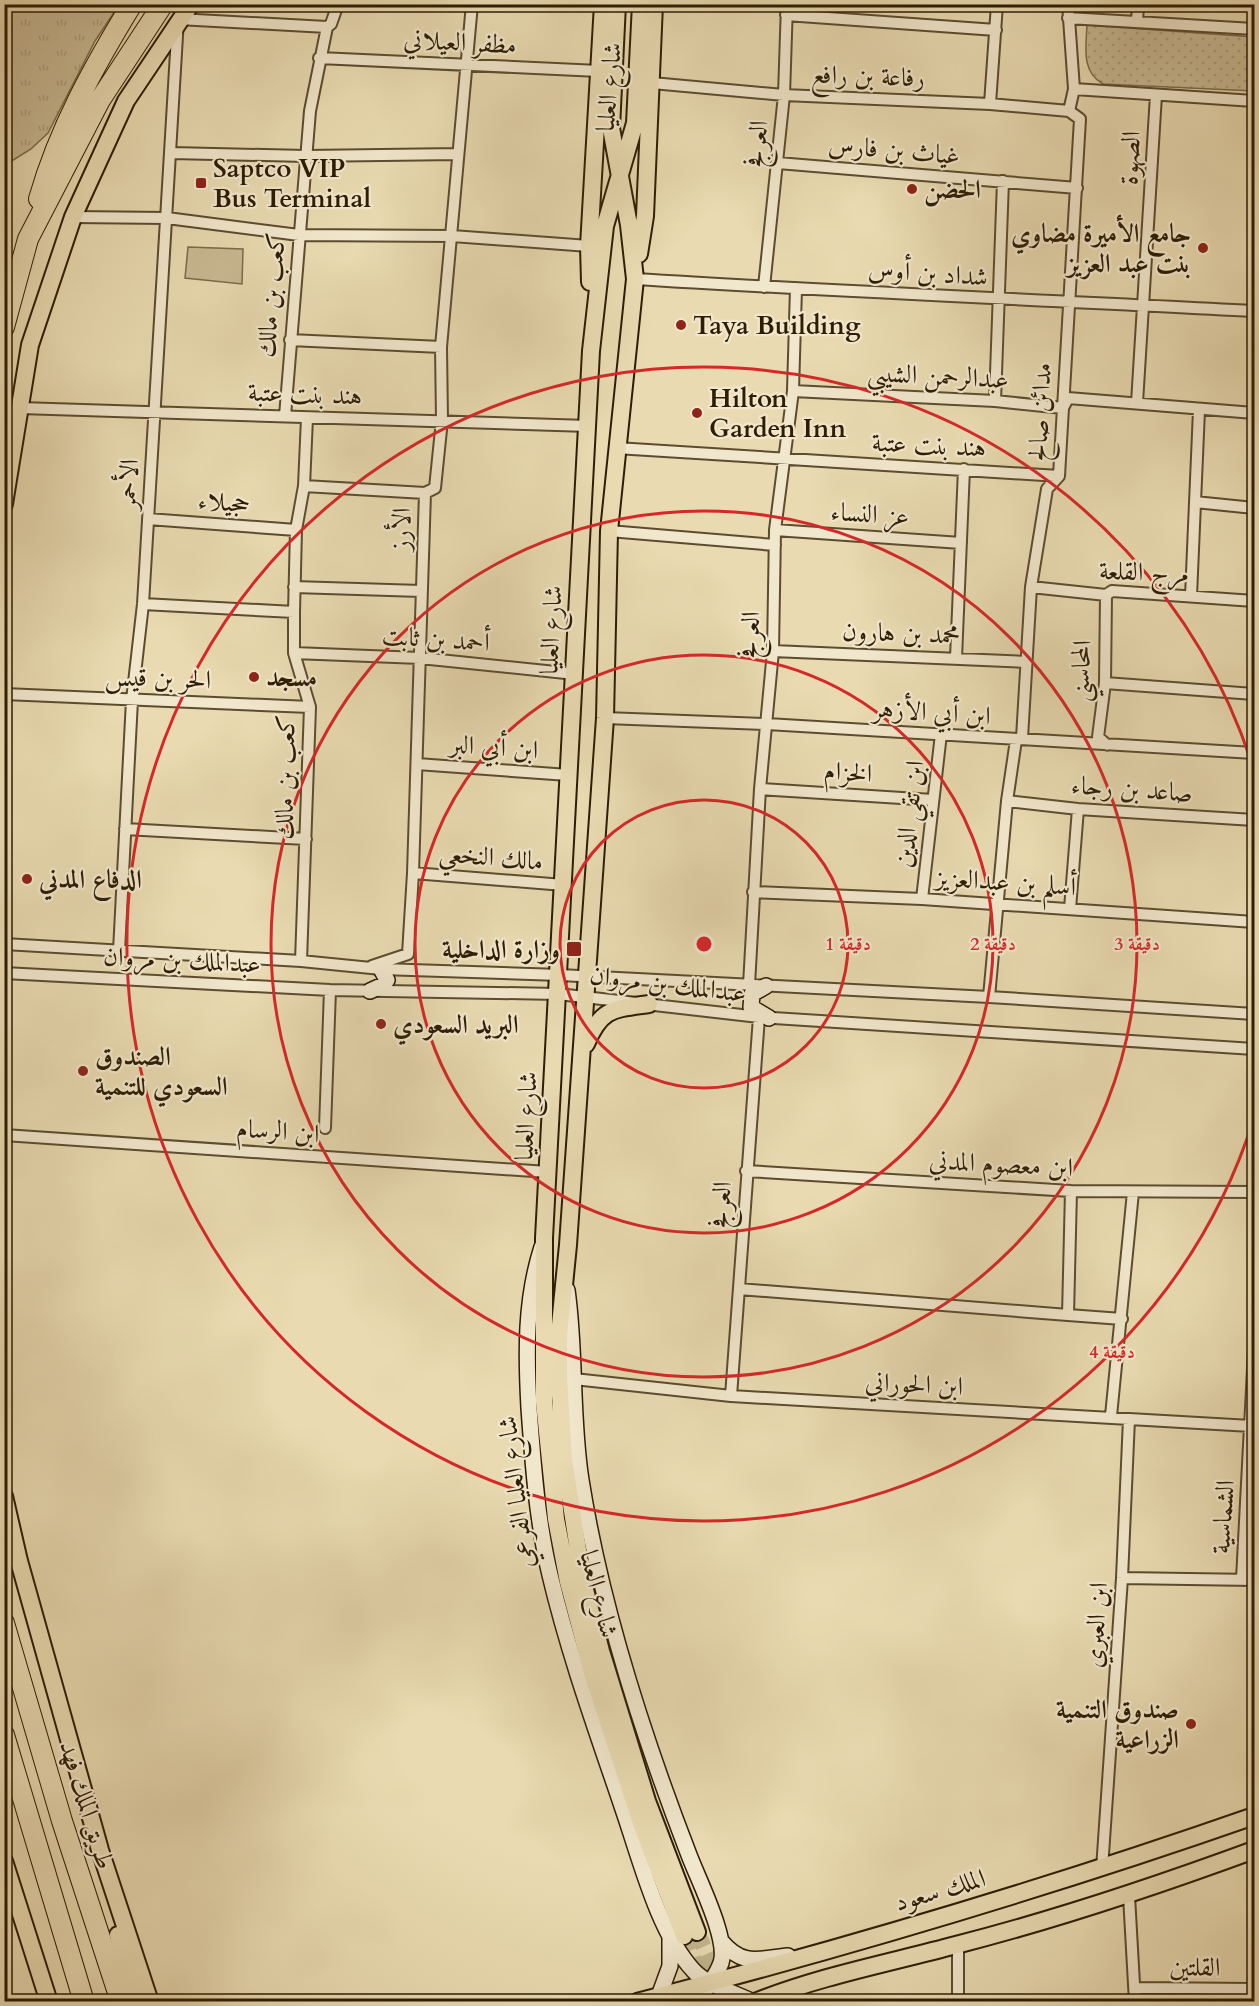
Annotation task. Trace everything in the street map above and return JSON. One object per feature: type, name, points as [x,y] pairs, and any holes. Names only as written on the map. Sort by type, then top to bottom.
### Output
[{"type":"highway","points":[[4,327],[48,169],[65,126],[93,70],[132,4]]},
{"type":"highway","points":[[28,239],[100,100],[163,4]]},
{"type":"highway","name":"طريق الملك فهد","points":[[4,1623],[62,1821],[121,2001]]},
{"type":"highway","points":[[4,1735],[84,2001]]},
{"type":"main road","points":[[4,504],[30,345],[73,217],[126,101],[178,19],[191,4]]},
{"type":"main road","points":[[591,351],[589,246],[603,4]]},
{"type":"main road","name":"شارع العليا","points":[[617,4],[611,128],[620,173],[635,279],[609,531],[605,718],[588,977],[559,1335],[559,1379],[566,1470],[583,1582],[607,1674],[684,1936]]},
{"type":"main road","name":"شارع العليا","points":[[641,4],[635,123],[605,226],[591,351],[589,426],[568,775],[560,975],[544,1238],[544,1402],[554,1509],[564,1561],[596,1686],[642,1826],[684,1936]]},
{"type":"main road","points":[[635,279],[645,216],[654,4]]},
{"type":"main road","points":[[581,1056],[594,1026],[606,1013],[616,1008],[649,1004]]},
{"type":"main road","points":[[4,1496],[19,1561],[100,1850],[150,2001]]},
{"type":"main road","name":"الملك سعود","points":[[637,2001],[711,1981],[739,1976],[1102,1869],[1254,1816]]},
{"type":"main road","points":[[100,1850],[134,2001]]},
{"type":"main road","points":[[754,2001],[791,1988],[958,1945],[1129,1896],[1254,1850]]},
{"type":"main road","points":[[4,1861],[48,2001]]},
{"type":"main road","points":[[24,1920],[37,2001]]},
{"type":"main road","points":[[24,1920],[59,2001]]},
{"type":"street","name":"كعب بن مالك","points":[[285,416],[306,156],[319,58],[327,27],[331,24],[338,4]]},
{"type":"street","name":"الأرز","points":[[376,968],[408,954],[417,764],[424,493],[435,488],[442,420],[441,347],[472,4]]},
{"type":"street","points":[[990,104],[997,4]]},
{"type":"street","points":[[1068,4],[1074,89],[1069,111]]},
{"type":"street","points":[[1137,22],[1138,4]]},
{"type":"street","points":[[787,10],[996,30]]},
{"type":"street","name":"العرفج","points":[[764,287],[784,95],[787,10]]},
{"type":"street","points":[[1068,18],[1254,29]]},
{"type":"street","points":[[178,19],[327,27]]},
{"type":"street","name":"الأحمر","points":[[119,951],[132,700],[143,604],[156,412],[178,19]]},
{"type":"street","name":"مظفر العيلاني","points":[[319,58],[598,71]]},
{"type":"street","name":"رفاعة بن رافع","points":[[652,82],[784,95],[990,104],[1069,111]]},
{"type":"street","points":[[1074,89],[1254,101]]},
{"type":"street","name":"الصهوة","points":[[1137,403],[1145,306],[1156,95]]},
{"type":"street","name":"مدائن صالح","points":[[989,997],[1007,801],[1019,739],[1027,662],[1031,587],[1047,489],[1059,476],[1080,119],[1069,111]]},
{"type":"street","points":[[172,153],[306,156],[458,154]]},
{"type":"street","name":"غياث بن فارس","points":[[778,163],[1077,188]]},
{"type":"street","points":[[995,401],[1002,181]]},
{"type":"street","points":[[73,217],[167,218],[299,235],[452,236],[589,246]]},
{"type":"street","name":"شداد بن أوس","points":[[635,279],[1000,300],[1069,300],[1254,311]]},
{"type":"street","name":"العرفج","points":[[749,985],[760,789],[768,724],[773,651],[775,530],[782,459],[793,391],[796,288]]},
{"type":"street","points":[[290,340],[441,347]]},
{"type":"street","name":"عبدالرحمن الشيبي","points":[[793,391],[995,401],[1063,408],[1068,398],[1254,413]]},
{"type":"street","name":"هند بنت عتبة","points":[[20,408],[589,426]]},
{"type":"street","points":[[1191,596],[1199,410]]},
{"type":"street","name":"كعب بن مالك","points":[[301,960],[310,707],[294,653],[294,587],[296,530],[304,486],[307,418]]},
{"type":"street","name":"هند بنت عتبة","points":[[616,448],[1059,476]]},
{"type":"street","points":[[956,658],[964,469]]},
{"type":"street","points":[[304,486],[424,493]]},
{"type":"street","points":[[1195,502],[1254,508]]},
{"type":"street","name":"حجيلاء","points":[[148,519],[296,530]]},
{"type":"street","name":"عز النساء","points":[[775,530],[962,543]]},
{"type":"street","points":[[609,531],[775,545]]},
{"type":"street","points":[[294,587],[421,591]]},
{"type":"street","name":"مرج القلعة","points":[[1031,587],[1106,595],[1112,591],[1254,601]]},
{"type":"street","name":"المحاسني","points":[[1106,595],[1105,683],[1098,737],[1107,745]]},
{"type":"street","points":[[143,604],[294,612]]},
{"type":"street","name":"محمد بن هارون","points":[[773,651],[1027,662]]},
{"type":"street","name":"أحمد بن ثابت","points":[[294,653],[420,658],[575,674]]},
{"type":"street","points":[[1105,683],[1254,694]]},
{"type":"street","name":"الحر بن قيس","points":[[4,694],[310,707]]},
{"type":"street","name":"ابن أبي الأزهر","points":[[605,718],[768,724],[1254,753]]},
{"type":"street","name":"ابن تقي الدين","points":[[922,898],[941,734]]},
{"type":"street","name":"ابن أبي البر","points":[[417,764],[568,775]]},
{"type":"street","name":"الخزام","points":[[760,789],[933,800]]},
{"type":"street","name":"صاعد بن رجاء","points":[[1007,801],[1078,809],[1254,820]]},
{"type":"street","points":[[1070,909],[1078,809]]},
{"type":"street","points":[[125,829],[306,839]]},
{"type":"street","name":"مالك النخعي","points":[[413,873],[564,885]]},
{"type":"street","name":"أسلم بن عبدالعزيز","points":[[753,892],[922,898],[1254,922]]},
{"type":"street","name":"عبدالملك بن مروان","points":[[4,944],[301,960],[376,968],[989,997],[1254,1014]]},
{"type":"street","points":[[370,991],[387,980],[376,968]]},
{"type":"street","name":"عبدالملك بن مروان","points":[[4,973],[330,990],[558,994],[764,1017],[1254,1049]]},
{"type":"street","points":[[764,1017],[751,1006],[752,994],[766,986]]},
{"type":"street","points":[[325,1128],[330,990]]},
{"type":"street","name":"العرفج","points":[[731,1396],[746,1171],[764,1017]]},
{"type":"street","name":"ابن الرسام","points":[[4,1135],[548,1172]]},
{"type":"street","name":"ابن معصوم المدني","points":[[746,1171],[1071,1191],[1254,1192]]},
{"type":"street","points":[[1068,1315],[1071,1191]]},
{"type":"street","points":[[1111,1416],[1133,1192]]},
{"type":"street","points":[[565,1277],[573,1346],[581,1478],[607,1609],[683,1841],[721,1941],[722,1962],[697,2001]]},
{"type":"street","points":[[739,1288],[1122,1319]]},
{"type":"street","name":"الشماسية","points":[[1242,1579],[1254,1350]]},
{"type":"street","name":"ابن الحوراني","points":[[574,1379],[731,1396],[1111,1416],[1251,1426]]},
{"type":"street","name":"ابن العبري","points":[[1102,1869],[1122,1578],[1129,1419]]},
{"type":"street","points":[[1122,1578],[1254,1580]]},
{"type":"street","points":[[1129,1896],[1135,2001]]},
{"type":"street","points":[[684,1936],[694,1972],[711,1981],[730,1996],[754,2001]]},
{"type":"street","points":[[681,2001],[659,1996],[684,1936]]},
{"type":"street","points":[[721,1941],[731,1952],[747,1960],[815,1954]]},
{"type":"street","points":[[958,1945],[958,2001]]},
{"type":"street","points":[[730,1996],[739,1976]]},
{"type":"street","points":[[781,2001],[791,1988]]},
{"type":"street","name":"القلتين","points":[[1135,1988],[1224,1996],[1254,1989]]},
{"type":"green space","points":[[10,5],[119,5],[95,41],[48,133],[31,149],[10,162],[5,159],[5,92]]},
{"type":"green space","points":[[1087,25],[1254,37],[1254,91],[1103,84],[1091,73],[1088,66],[1086,58]]},
{"type":"green space","points":[[188,247],[243,249],[242,284],[185,278]]},
{"type":"tunnel","points":[[697,1932],[729,2002]]},
{"type":"tunnel","points":[[684,1936],[711,2002]]},
{"type":"place","name":"Saptco VIP Bus Terminal","points":[[201,183]]},
{"type":"place","name":"الحضن","points":[[912,189]]},
{"type":"place","name":"جامع الأميرة مضاوي بنت عبد العزيز","points":[[1203,248]]},
{"type":"place","name":"Taya Building","points":[[681,325]]},
{"type":"place","name":"Hilton Garden Inn","points":[[697,413]]},
{"type":"place","name":"مسجد","points":[[254,677]]},
{"type":"place","name":"الدفاع المدني","points":[[27,879]]},
{"type":"place","name":"وزارة الداخلية","points":[[574,949]]},
{"type":"place","name":"البريد السعودي","points":[[381,1024]]},
{"type":"place","name":"الصندوق السعودي للتنمية","points":[[83,1071]]},
{"type":"place","name":"صندوق التنمية الزراعية","points":[[1191,1724]]}]
